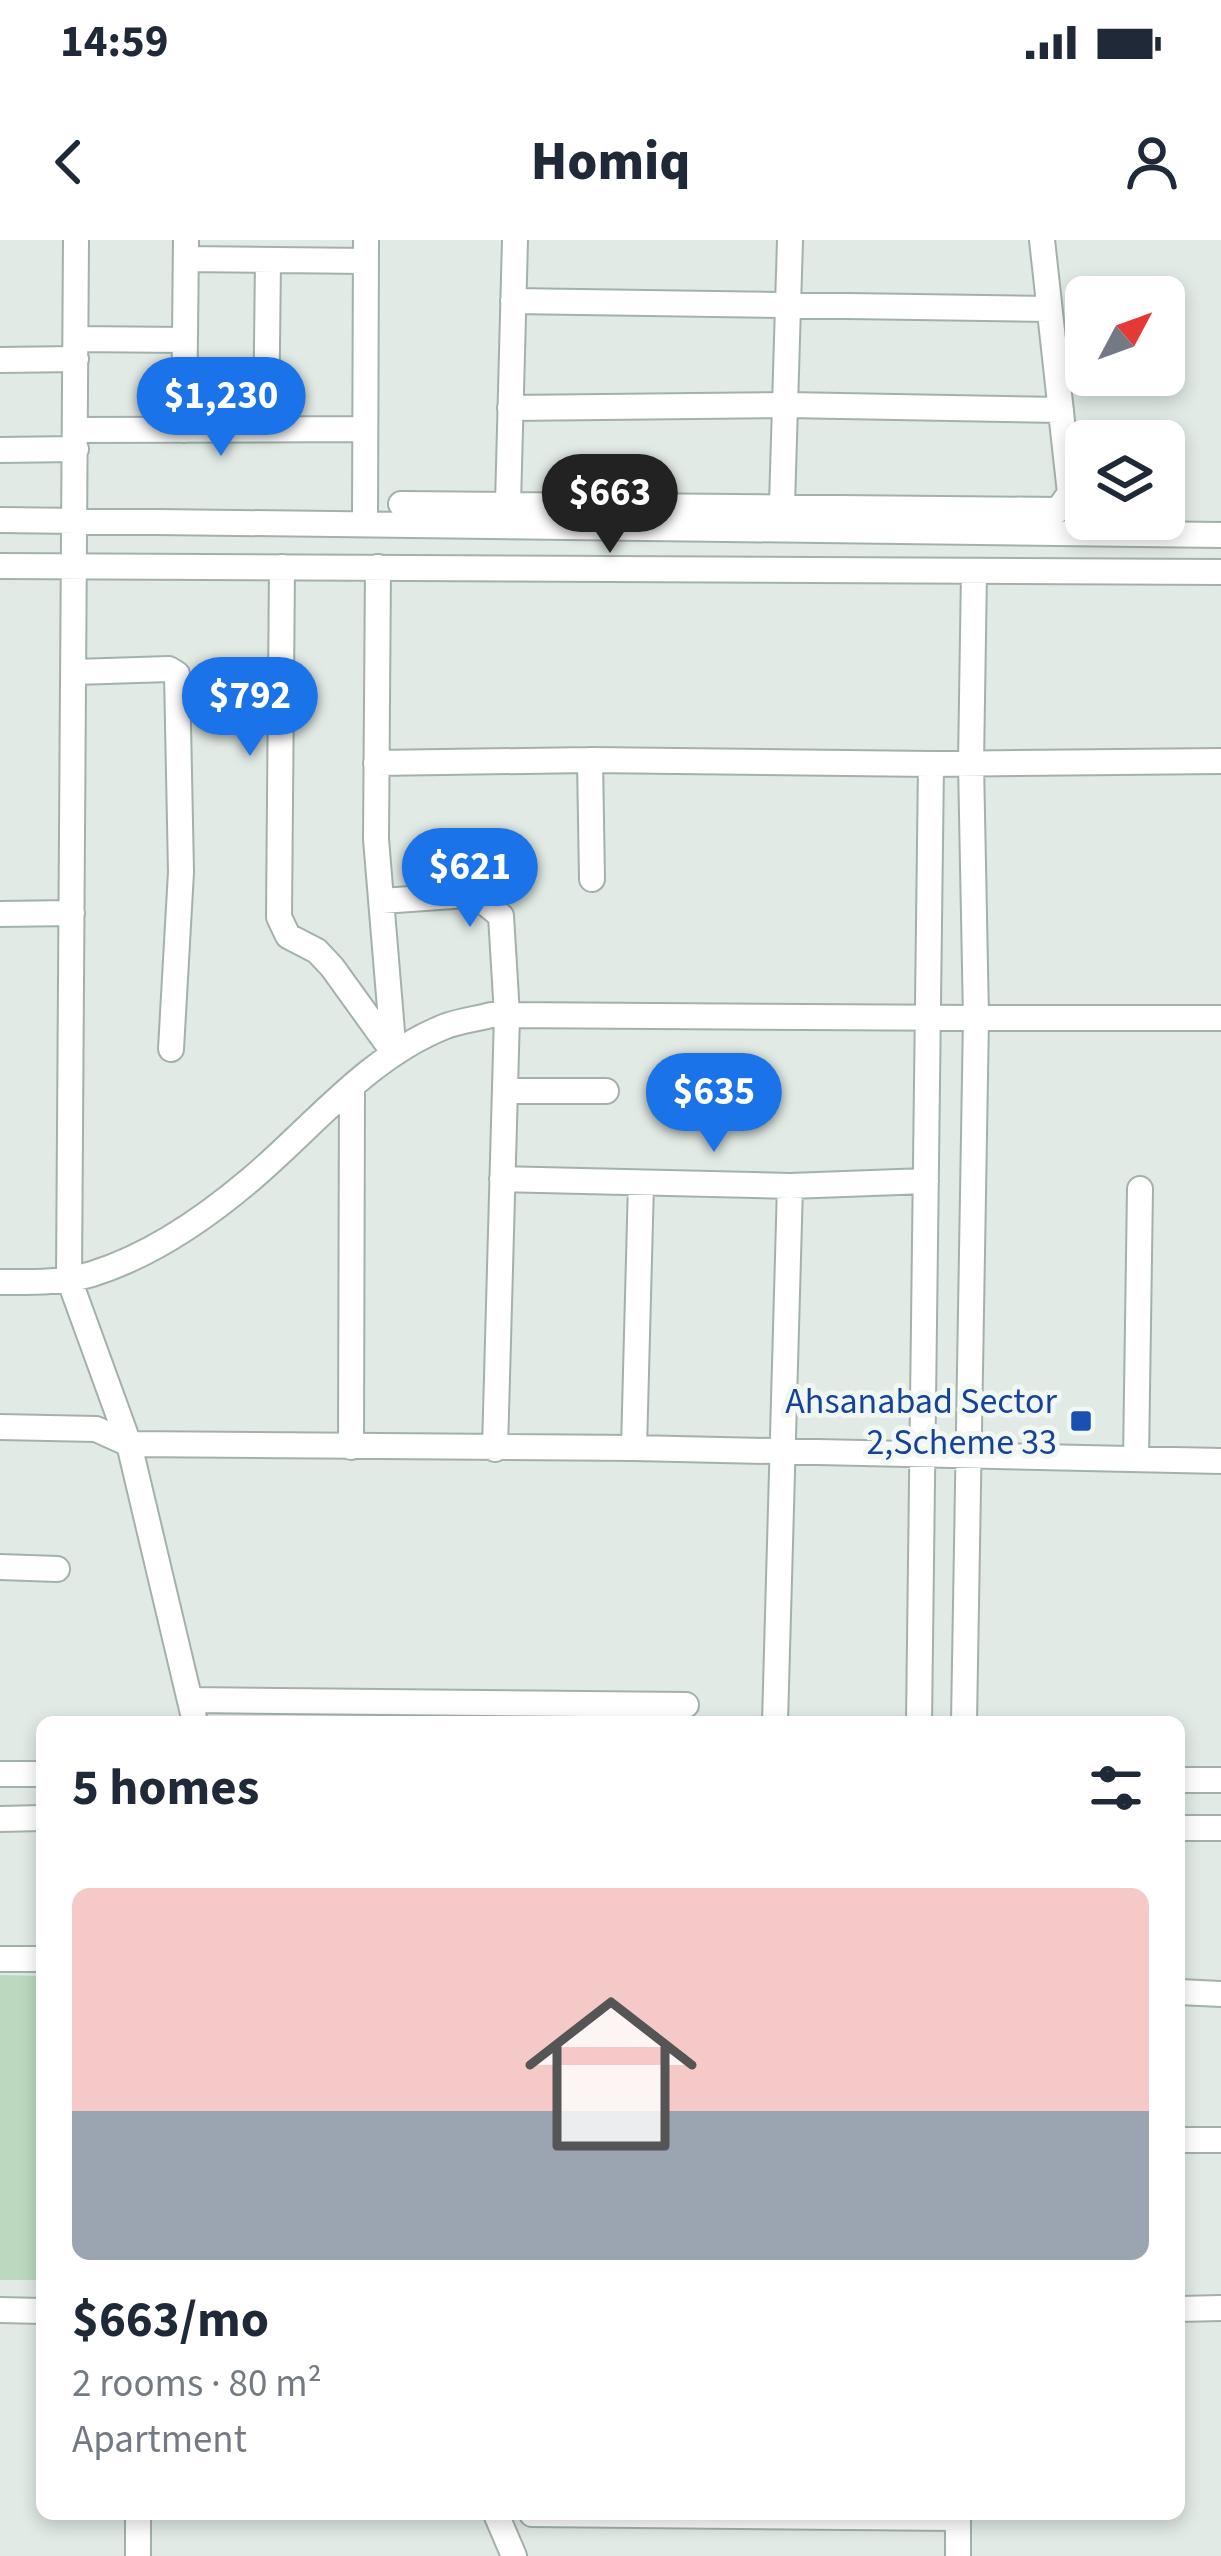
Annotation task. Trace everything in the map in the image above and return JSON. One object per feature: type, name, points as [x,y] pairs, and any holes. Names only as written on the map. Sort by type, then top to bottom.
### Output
[{"type":"street","points":[[76,240],[69,1280],[129,1444],[193,1711],[686,1705]]},
{"type":"street","points":[[508,504],[514,240]]},
{"type":"street","points":[[782,505],[790,240]]},
{"type":"street","points":[[401,504],[1058,510],[1070,493],[1042,240]]},
{"type":"street","points":[[184,430],[186,249],[268,260],[366,251],[365,522]]},
{"type":"street","points":[[266,429],[268,260]]},
{"type":"street","points":[[513,301],[1047,309]]},
{"type":"street","points":[[0,360],[185,340]]},
{"type":"street","points":[[510,409],[787,405],[1060,410]]},
{"type":"street","points":[[0,450],[184,430],[365,429]]},
{"type":"street","points":[[0,520],[1221,535]]},
{"type":"street","points":[[0,566],[1221,572]]},
{"type":"street","points":[[282,567],[279,917],[288,936],[317,951],[332,967],[394,1053]]},
{"type":"street","points":[[378,568],[376,839],[394,1053]]},
{"type":"street","points":[[964,1716],[976,1018],[971,764],[974,572]]},
{"type":"street","points":[[74,672],[169,669],[177,674],[181,872],[171,1049]]},
{"type":"street","points":[[590,760],[592,880]]},
{"type":"street","points":[[376,763],[1221,761]]},
{"type":"street","points":[[919,1716],[932,764]]},
{"type":"street","points":[[382,901],[466,895],[490,905],[501,916],[507,1015],[495,1449]]},
{"type":"street","points":[[0,914],[72,913]]},
{"type":"street","points":[[0,1282],[69,1280],[160,1245],[249,1182],[394,1053],[446,1026],[491,1015],[1221,1018]]},
{"type":"street","points":[[351,1447],[352,1086]]},
{"type":"street","points":[[505,1091],[605,1091]]},
{"type":"street","points":[[502,1179],[790,1186],[926,1181]]},
{"type":"street","points":[[634,1448],[641,1183]]},
{"type":"street","points":[[775,1716],[790,1186]]},
{"type":"street","points":[[1136,1459],[1140,1189]]},
{"type":"street","points":[[0,1427],[96,1429],[129,1444],[634,1448],[1221,1461]]},
{"type":"street","points":[[0,1568],[58,1569]]},
{"type":"street","points":[[0,1774],[36,1774]]},
{"type":"street","points":[[1185,1780],[1221,1780]]},
{"type":"street","points":[[0,1820],[36,1819]]},
{"type":"street","points":[[1185,1828],[1221,1828]]},
{"type":"street","points":[[0,1959],[36,1960]]},
{"type":"street","points":[[1185,1992],[1221,1994]]},
{"type":"street","points":[[1185,2140],[1221,2140]]},
{"type":"street","points":[[1185,2308],[1221,2308]]},
{"type":"street","points":[[0,2310],[36,2311]]},
{"type":"street","points":[[138,2520],[138,2556]]},
{"type":"street","points":[[499,2520],[514,2556]]},
{"type":"street","points":[[958,2520],[958,2556]]},
{"type":"green space","points":[[0,1975],[36,1976],[36,2280],[0,2280]]},
{"type":"place","name":"Ahsanabad Sector 2,Scheme 33","points":[[1081,1421]]}]
